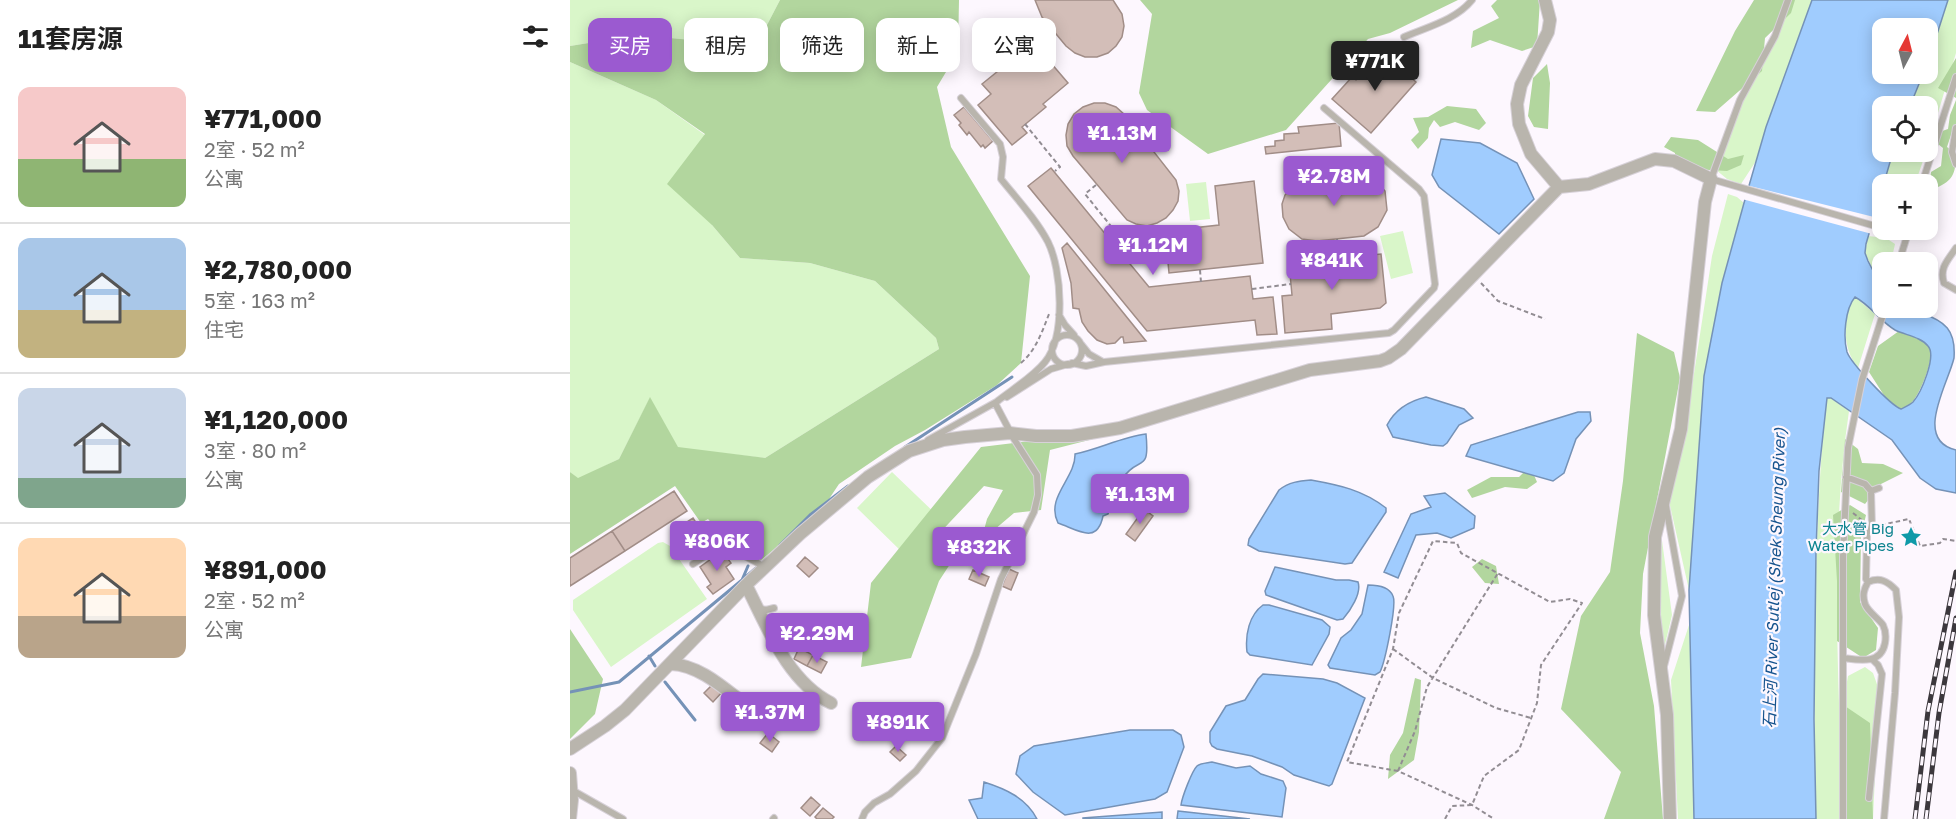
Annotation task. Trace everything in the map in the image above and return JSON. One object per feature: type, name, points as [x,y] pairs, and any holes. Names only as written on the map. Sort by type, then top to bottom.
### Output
[{"type":"street","points":[[1545,0],[1550,20],[1548,32],[1521,85],[1517,104],[1520,124],[1531,154],[1559,187]]},
{"type":"street","points":[[570,749],[625,710],[746,585],[849,491],[884,465],[909,451],[943,440],[1010,433],[1072,436],[1120,428],[1310,370],[1370,363],[1388,358],[1401,349],[1559,187],[1589,184],[1655,159],[1674,161],[1711,179],[1705,202],[1681,429],[1655,537],[1654,615],[1667,715],[1670,819]]},
{"type":"street","points":[[746,585],[794,672],[810,690],[831,703]]},
{"type":"street","points":[[671,664],[696,670],[737,698]]},
{"type":"street","points":[[570,773],[572,789],[570,819]]},
{"type":"lane","points":[[1404,37],[1455,15],[1466,8],[1472,0]]},
{"type":"lane","points":[[1788,0],[1775,36],[1740,100],[1711,179],[1872,225]]},
{"type":"lane","points":[[1925,174],[1956,77]]},
{"type":"lane","points":[[962,98],[1000,144],[1003,157],[1001,179],[1038,225],[1053,253],[1058,287],[1059,314],[1050,355],[1041,366],[995,403]]},
{"type":"lane","points":[[1079,341],[1064,335],[1056,340],[1053,345],[1055,358],[1060,363],[1086,366],[1104,362],[1389,333],[1394,330],[1434,288],[1424,196],[1419,189],[1324,108]]},
{"type":"lane","points":[[1956,128],[1952,152],[1956,164]]},
{"type":"lane","points":[[1956,248],[1942,268],[1941,275],[1944,283],[1956,290]]},
{"type":"lane","points":[[1059,314],[1089,354],[1104,362]]},
{"type":"lane","points":[[1844,819],[1843,557],[1848,448],[1862,380],[1882,318]]},
{"type":"lane","points":[[909,451],[1018,391],[1051,369],[1070,364],[1080,357],[1082,352],[1079,341]]},
{"type":"lane","points":[[862,819],[874,803],[890,794],[916,771],[942,738],[976,654],[1001,579],[1012,553],[1032,519],[1038,495],[1038,479],[1035,470],[1010,433],[995,403]]},
{"type":"lane","points":[[1846,477],[1865,484],[1871,491],[1872,527],[1867,533],[1866,579],[1868,582]]},
{"type":"lane","points":[[1871,491],[1879,489]]},
{"type":"lane","points":[[1662,675],[1682,596],[1664,499]]},
{"type":"lane","points":[[693,564],[723,544],[765,567]]},
{"type":"lane","points":[[1843,658],[1873,660],[1884,648],[1886,633],[1883,626],[1865,606],[1863,592],[1868,582],[1876,579],[1888,582],[1896,590],[1898,600],[1895,693],[1884,819]]},
{"type":"lane","points":[[758,608],[766,610],[774,608]]},
{"type":"lane","points":[[1869,798],[1882,674],[1873,660]]},
{"type":"lane","points":[[572,789],[623,819]]},
{"type":"path","points":[[1025,124],[1060,167],[1055,171]]},
{"type":"path","points":[[1096,185],[1084,194],[1123,241]]},
{"type":"path","points":[[1116,246],[1123,241],[1165,236]]},
{"type":"path","points":[[1337,239],[1339,258]]},
{"type":"path","points":[[1200,270],[1201,282]]},
{"type":"path","points":[[1473,274],[1498,302],[1545,319]]},
{"type":"path","points":[[1252,289],[1291,284]]},
{"type":"path","points":[[1021,363],[1036,347],[1049,314],[1059,314]]},
{"type":"path","points":[[1846,508],[1872,527],[1909,519],[1920,546],[1940,543],[1943,539],[1956,541]]},
{"type":"path","points":[[1472,805],[1484,777],[1519,750],[1537,703],[1541,665],[1582,603],[1570,599],[1550,602],[1461,553],[1457,543],[1433,541],[1399,613],[1393,649],[1347,762],[1398,771],[1472,805],[1494,819]]},
{"type":"path","points":[[1398,771],[1415,731],[1427,687],[1498,573]]},
{"type":"path","points":[[1393,649],[1433,678],[1496,708],[1531,718]]},
{"type":"path","points":[[1445,819],[1452,806],[1472,805]]},
{"type":"green space","points":[[570,0],[780,0],[768,23],[768,18],[684,18],[684,39],[672,38],[672,18],[588,18],[588,43],[570,46]]},
{"type":"green space","points":[[780,0],[959,0],[959,18],[876,18],[876,72],[946,72],[937,87],[951,147],[1030,276],[1021,363],[997,385],[895,446],[839,484],[821,511],[761,560],[727,540],[708,519],[701,523],[675,486],[570,554],[570,472],[578,478],[619,459],[650,397],[678,447],[765,458],[939,349],[936,338],[875,281],[810,263],[740,258],[712,225],[667,184],[705,134],[656,100],[593,72],[672,72],[672,38],[684,39],[684,72],[768,72],[768,23]]},
{"type":"green space","points":[[1140,0],[1458,0],[1390,33],[1368,39],[1286,130],[1208,154],[1147,110],[1139,93],[1152,14]]},
{"type":"green space","points":[[1497,0],[1540,0],[1537,46],[1522,51],[1490,40],[1471,48],[1473,31],[1499,18],[1491,6]]},
{"type":"green space","points":[[1754,0],[1795,0],[1791,13],[1765,38],[1762,71],[1715,112],[1696,111],[1735,31]]},
{"type":"green space","points":[[1788,0],[1812,0],[1756,161],[1741,184],[1727,179],[1715,169],[1740,100],[1775,36]]},
{"type":"green space","points":[[1948,0],[1956,0],[1956,53],[1938,113],[1938,96],[1914,96],[1919,84],[1938,84],[1938,31]]},
{"type":"green space","points":[[588,43],[588,70],[570,62],[570,46]]},
{"type":"green space","points":[[1956,58],[1956,98],[1938,88]]},
{"type":"green space","points":[[570,62],[588,72],[656,100],[705,135],[712,225],[740,258],[810,263],[875,281],[936,338],[939,349],[765,458],[678,448],[650,398],[619,459],[578,479],[570,472]]},
{"type":"green space","points":[[1547,64],[1550,83],[1548,129],[1534,127],[1528,116],[1533,78]]},
{"type":"green space","points":[[1956,100],[1956,128],[1952,132],[1947,147],[1956,154],[1955,169],[1950,179],[1938,187],[1938,174],[1931,174],[1931,172],[1941,166],[1943,148],[1938,144],[1938,132],[1948,129]]},
{"type":"green space","points":[[1447,106],[1476,109],[1486,123],[1479,130],[1455,122],[1440,127],[1434,120],[1429,128],[1428,138],[1418,149],[1411,140],[1419,132],[1413,118],[1428,117]]},
{"type":"green space","points":[[1671,137],[1698,140],[1728,159],[1744,155],[1741,165],[1727,171],[1675,168],[1675,153],[1664,147]]},
{"type":"green space","points":[[1890,162],[1923,162],[1918,174],[1887,174]]},
{"type":"green space","points":[[1206,182],[1210,219],[1190,221],[1186,184]]},
{"type":"green space","points":[[1728,194],[1744,203],[1722,283],[1704,376],[1689,590],[1669,501],[1684,439],[1712,256]]},
{"type":"green space","points":[[1403,231],[1413,273],[1391,279],[1380,236]]},
{"type":"green space","points":[[1868,236],[1872,236],[1872,240],[1889,240],[1895,244],[1893,252],[1872,252],[1872,267],[1865,253]]},
{"type":"green space","points":[[1855,297],[1872,311],[1874,318],[1858,368],[1847,343],[1846,323],[1850,305]]},
{"type":"green space","points":[[1899,331],[1923,342],[1931,352],[1929,366],[1916,397],[1908,406],[1901,409],[1887,400],[1869,372],[1878,346]]},
{"type":"green space","points":[[1637,333],[1674,352],[1680,378],[1643,574],[1640,633],[1654,706],[1663,819],[1604,819],[1621,772],[1561,709],[1581,616],[1610,572],[1623,481]]},
{"type":"green space","points":[[1829,397],[1849,411],[1839,513],[1837,564],[1843,819],[1816,819],[1814,662],[1816,556],[1826,399]]},
{"type":"green space","points":[[1097,438],[1050,450],[1041,510],[1014,513],[981,541],[987,519],[1003,490],[984,486],[933,540],[954,558],[939,581],[911,658],[861,667],[871,583],[981,447],[1038,440]]},
{"type":"green space","points":[[1845,439],[1858,449],[1862,463],[1883,464],[1903,473],[1881,484],[1865,504],[1841,492]]},
{"type":"green space","points":[[1530,466],[1537,482],[1527,489],[1505,487],[1472,498],[1467,490],[1491,477],[1519,477]]},
{"type":"green space","points":[[892,472],[941,519],[905,555],[857,508]]},
{"type":"green space","points":[[1850,505],[1866,515],[1861,536],[1860,602],[1878,628],[1876,650],[1863,658],[1837,641],[1837,581],[1833,515]]},
{"type":"green space","points":[[1661,533],[1672,615],[1663,653],[1659,616]]},
{"type":"green space","points":[[663,542],[670,546],[707,599],[611,667],[573,610],[573,600],[658,543]]},
{"type":"green space","points":[[1482,559],[1496,566],[1499,584],[1485,583],[1472,567]]},
{"type":"green space","points":[[1690,622],[1694,819],[1678,819],[1671,680]]},
{"type":"green space","points":[[570,629],[603,679],[595,714],[570,739]]},
{"type":"green space","points":[[1865,667],[1873,673],[1879,690],[1873,819],[1843,705],[1848,676]]},
{"type":"green space","points":[[1415,678],[1421,680],[1419,732],[1414,760],[1388,779],[1390,755],[1403,733]]},
{"type":"green space","points":[[1839,702],[1870,723],[1873,819],[1843,819]]},
{"type":"water","name":"石上河 River Sutlej (Shek Sheung River)","points":[[1812,0],[1948,0],[1938,31],[1938,18],[1872,18],[1872,84],[1919,84],[1914,96],[1872,96],[1872,162],[1890,162],[1887,174],[1872,174],[1872,224],[1865,253],[1872,269],[1872,310],[1855,297],[1849,309],[1845,331],[1847,352],[1850,357],[1871,383],[1901,409],[1913,402],[1920,391],[1931,358],[1930,351],[1921,340],[1895,330],[1881,318],[1934,318],[1947,328],[1953,340],[1954,358],[1941,396],[1935,423],[1937,435],[1943,444],[1956,450],[1956,493],[1936,489],[1920,478],[1892,440],[1831,398],[1827,398],[1819,471],[1816,550],[1814,719],[1816,819],[1694,819],[1689,590],[1704,376],[1722,283],[1766,127]]},
{"type":"water","points":[[1441,139],[1480,143],[1517,163],[1534,199],[1499,234],[1439,187],[1432,175]]},
{"type":"water","points":[[1426,397],[1464,409],[1473,418],[1459,425],[1443,446],[1393,437],[1387,425],[1403,407]]},
{"type":"water","points":[[1578,412],[1590,412],[1591,421],[1576,439],[1564,473],[1553,481],[1466,456],[1471,445]]},
{"type":"water","points":[[1146,434],[1145,460],[1133,467],[1119,483],[1108,514],[1103,516],[1096,530],[1091,533],[1079,532],[1058,523],[1055,505],[1071,471],[1075,454]]},
{"type":"water","points":[[1311,480],[1350,489],[1386,508],[1386,512],[1352,563],[1345,564],[1259,551],[1248,545],[1249,539],[1279,490],[1298,481]]},
{"type":"water","points":[[1445,493],[1475,516],[1474,528],[1451,538],[1437,533],[1416,535],[1398,578],[1384,572],[1411,514],[1431,507],[1424,496]]},
{"type":"water","points":[[1275,567],[1336,580],[1358,582],[1357,596],[1343,619],[1337,620],[1266,595],[1265,591]]},
{"type":"water","points":[[1368,585],[1389,590],[1394,601],[1390,634],[1380,672],[1375,675],[1330,668],[1328,665],[1341,638],[1351,630],[1362,614]]},
{"type":"water","points":[[1263,605],[1322,620],[1330,627],[1329,634],[1312,665],[1250,655],[1247,652],[1251,620]]},
{"type":"water","points":[[1263,674],[1323,679],[1337,683],[1365,698],[1332,784],[1329,786],[1294,775],[1282,767],[1252,756],[1212,746],[1210,732],[1226,706],[1245,700]]},
{"type":"water","points":[[1130,730],[1173,730],[1181,735],[1184,747],[1167,792],[1155,799],[1065,815],[1033,792],[1016,774],[1020,756],[1034,746]]},
{"type":"water","points":[[1212,762],[1236,768],[1250,766],[1261,774],[1283,781],[1286,788],[1282,817],[1181,805],[1197,766]]},
{"type":"water","points":[[984,782],[1015,795],[1027,805],[1037,819],[978,819],[969,800],[982,798]]},
{"type":"water","points":[[1178,811],[1250,819],[1177,819]]},
{"type":"water","points":[[1162,812],[1162,819],[1083,819],[1083,818]]},
{"type":"pier","points":[[1746,185],[1872,216],[1872,234],[1742,199]]},
{"type":"building","points":[[1035,0],[1113,0],[1122,14],[1124,26],[1122,37],[1108,53],[1097,57],[1085,57],[1066,46],[1056,34],[1056,18],[1042,17]]},
{"type":"building","points":[[1383,53],[1416,82],[1371,133],[1332,99],[1352,77],[1356,80],[1377,55],[1379,57]]},
{"type":"building","points":[[1056,69],[1068,83],[1043,104],[1046,107],[1022,127],[1027,133],[1012,145],[978,105],[991,94],[982,84],[997,72],[1056,72]]},
{"type":"building","points":[[1094,103],[1105,103],[1116,107],[1125,115],[1176,180],[1179,191],[1178,201],[1166,218],[1147,226],[1127,220],[1073,156],[1067,146],[1068,124],[1074,114]]},
{"type":"building","points":[[964,107],[993,141],[985,148],[983,145],[981,147],[969,132],[967,135],[959,125],[961,123],[954,115]]},
{"type":"building","points":[[1339,123],[1341,146],[1266,154],[1265,147],[1275,146],[1275,141],[1284,140],[1284,134],[1299,133],[1298,127]]},
{"type":"building","points":[[1051,168],[1149,287],[1250,276],[1253,299],[1273,297],[1277,334],[1257,335],[1255,320],[1147,331],[1028,186]]},
{"type":"building","points":[[1357,172],[1375,179],[1385,191],[1387,210],[1378,227],[1364,236],[1317,241],[1302,239],[1289,229],[1283,217],[1282,204],[1285,195],[1294,184],[1302,178],[1311,176]]},
{"type":"building","points":[[1254,181],[1263,263],[1169,273],[1165,231],[1219,225],[1215,186]]},
{"type":"building","points":[[1067,243],[1146,341],[1124,343],[1121,337],[1115,343],[1107,344],[1097,340],[1088,331],[1082,322],[1079,309],[1073,308],[1071,283],[1062,248]]},
{"type":"building","points":[[1381,254],[1386,303],[1380,308],[1331,314],[1332,329],[1285,333],[1282,296],[1292,295],[1289,263]]},
{"type":"building","points":[[674,491],[687,511],[625,551],[612,531]]},
{"type":"building","points":[[1144,509],[1153,516],[1135,541],[1126,534]]},
{"type":"building","points":[[693,518],[707,540],[691,551],[676,529]]},
{"type":"building","points":[[612,531],[625,551],[570,586],[570,558]]},
{"type":"building","points":[[722,551],[731,563],[726,567],[734,579],[713,594],[707,587],[711,584],[700,567]]},
{"type":"building","points":[[805,557],[818,568],[809,577],[797,566]]},
{"type":"building","points":[[1009,569],[1018,573],[1011,590],[1002,586]]},
{"type":"building","points":[[973,570],[989,577],[985,586],[969,579]]},
{"type":"building","points":[[785,619],[794,634],[785,639],[777,625]]},
{"type":"building","points":[[799,648],[813,655],[807,666],[794,659]]},
{"type":"building","points":[[813,655],[827,662],[821,673],[807,666]]},
{"type":"building","points":[[714,683],[723,691],[713,702],[704,693]]},
{"type":"building","points":[[792,706],[803,715],[795,725],[784,716]]},
{"type":"building","points":[[896,719],[911,725],[906,736],[891,729]]},
{"type":"building","points":[[768,733],[779,742],[772,752],[760,743]]},
{"type":"building","points":[[896,746],[906,755],[900,761],[890,752]]},
{"type":"building","points":[[811,797],[820,805],[810,816],[801,808]]},
{"type":"building","points":[[823,808],[834,817],[832,819],[815,817]]},
{"type":"waterway","points":[[905,447],[1012,377]]},
{"type":"waterway","points":[[780,545],[810,515],[848,486]]},
{"type":"waterway","points":[[570,692],[619,682],[742,580],[748,566]]},
{"type":"waterway","points":[[742,580],[756,568]]},
{"type":"waterway","points":[[649,656],[655,666]]},
{"type":"waterway","points":[[665,682],[695,720]]},
{"type":"railway","points":[[1915,819],[1928,711],[1956,572]]},
{"type":"railway","points":[[1926,819],[1939,713],[1956,618]]},
{"type":"place","name":"大水管 Big Water Pipes","points":[[1911,537]]}]
